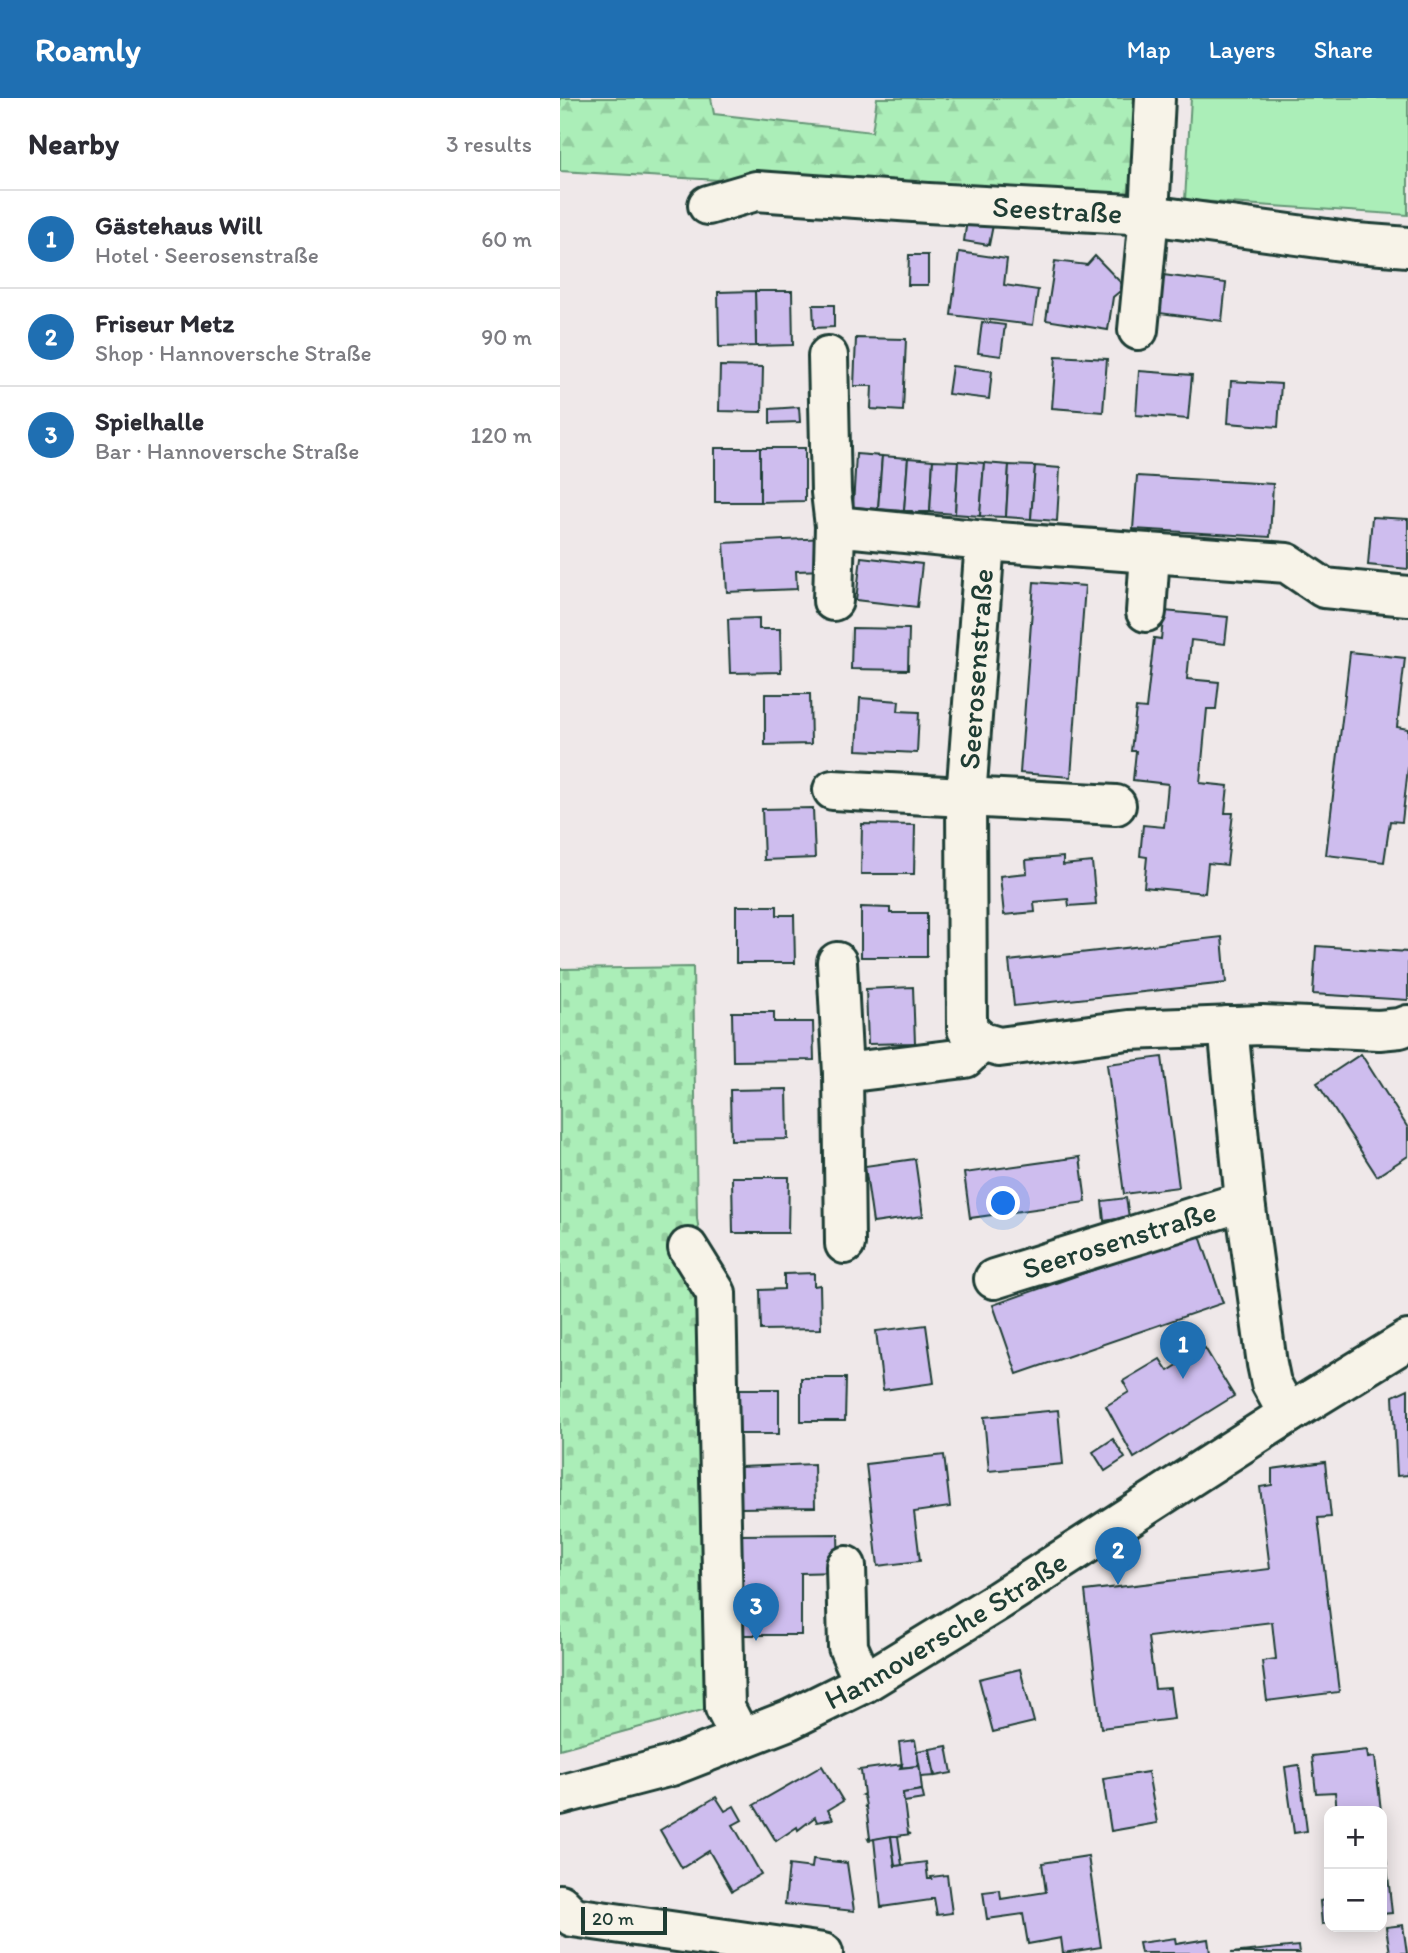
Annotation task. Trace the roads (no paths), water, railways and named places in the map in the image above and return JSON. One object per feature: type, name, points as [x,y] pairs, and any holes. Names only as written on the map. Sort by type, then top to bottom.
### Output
[{"type":"street","points":[[1138,330],[1149,215],[1155,98]]},
{"type":"street","name":"Seestraße","points":[[708,205],[756,191],[1149,215],[1356,243],[1408,247]]},
{"type":"street","points":[[828,356],[831,492],[835,526],[833,601]]},
{"type":"street","name":"Seerosenstraße","points":[[835,526],[985,541],[1287,563],[1324,589],[1408,596]]},
{"type":"street","name":"Seerosenstraße","points":[[982,1042],[967,1029],[966,798],[985,541]]},
{"type":"street","points":[[1146,612],[1150,554]]},
{"type":"street","name":"Seerosenstraße","points":[[833,790],[1116,805]]},
{"type":"street","points":[[837,961],[844,1073],[845,1244]]},
{"type":"street","points":[[844,1073],[965,1058],[982,1042],[999,1047],[1128,1030],[1262,1025],[1378,1030],[1405,1036]]},
{"type":"street","name":"Seerosenstraße","points":[[1228,1026],[1245,1201],[1267,1364],[1271,1383],[1288,1414]]},
{"type":"street","name":"Seerosenstraße","points":[[994,1279],[1245,1201]]},
{"type":"street","points":[[688,1248],[716,1293],[725,1708],[741,1739]]},
{"type":"street","name":"Hannoversche Straße","points":[[560,1795],[671,1766],[789,1720],[864,1683],[1408,1340]]},
{"type":"street","points":[[846,1566],[848,1647],[864,1683]]},
{"type":"street","points":[[560,1904],[573,1917],[823,1953]]},
{"type":"place","name":"Gästehaus Will","points":[[1183,1379]]},
{"type":"place","name":"Friseur Metz","points":[[1118,1585]]},
{"type":"place","name":"Spielhalle","points":[[756,1641]]}]
